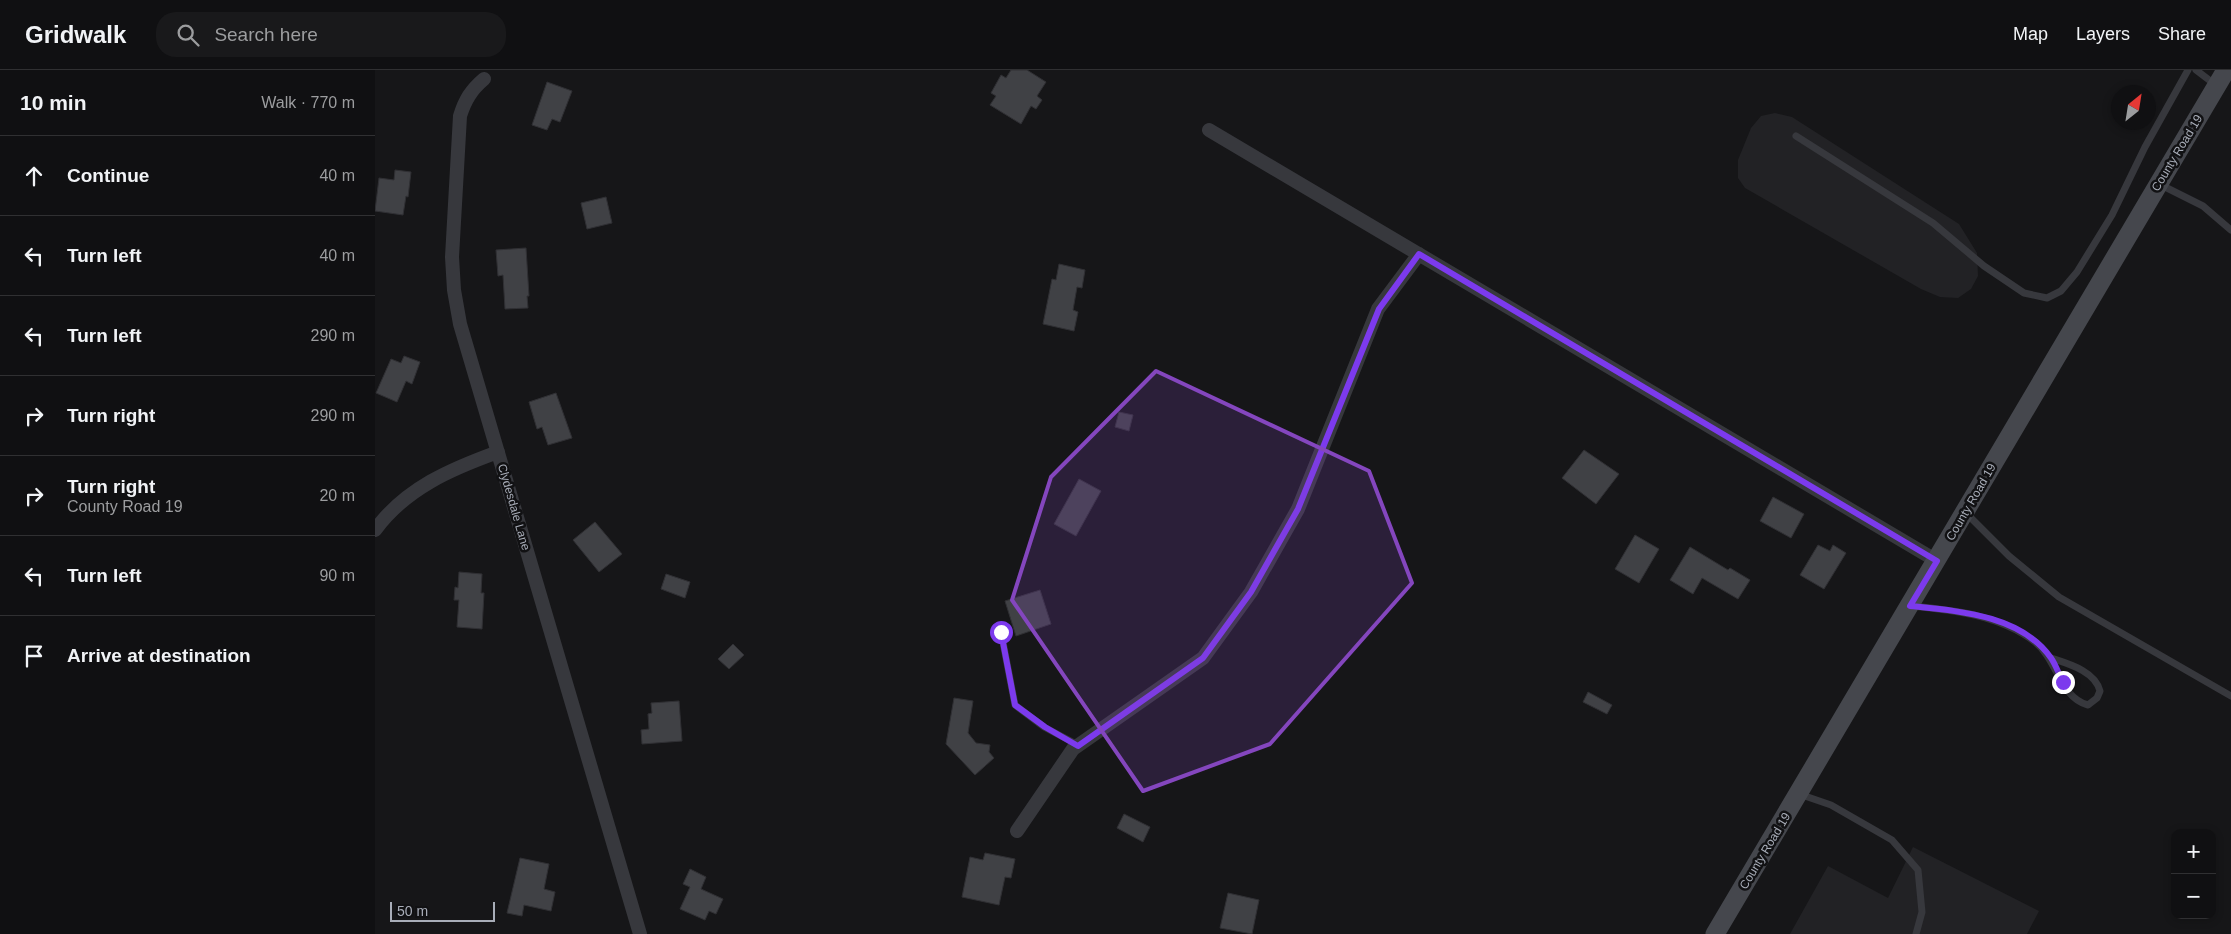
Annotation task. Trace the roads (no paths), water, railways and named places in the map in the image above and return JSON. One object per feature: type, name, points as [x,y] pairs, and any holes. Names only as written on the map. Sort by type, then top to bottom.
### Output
[{"type":"street","name":"County Road 19","points":[[1715,934],[2222,78]]},
{"type":"street","name":"Clydesdale Lane","points":[[484,79],[472,90],[460,116],[453,272],[460,324],[639,934]]},
{"type":"street","points":[[1209,130],[1937,561]]},
{"type":"street","points":[[1017,831],[1073,749],[1203,658],[1251,592],[1298,509],[1379,309],[1419,254]]},
{"type":"street","points":[[375,530],[390,512],[413,492],[433,479],[455,468],[499,452]]},
{"type":"lane","points":[[1796,136],[1933,222],[1984,266],[2024,293],[2047,298],[2061,291],[2077,272],[2107,223],[2188,70]]},
{"type":"lane","points":[[2196,70],[2222,78]]},
{"type":"lane","points":[[2159,184],[2203,206],[2231,230]]},
{"type":"lane","points":[[1965,512],[2009,556],[2059,597],[2231,696]]},
{"type":"lane","points":[[1910,606],[1946,610],[2001,622],[2015,628],[2037,643],[2051,658],[2073,699],[2088,705],[2093,703],[2101,691],[2095,679],[2069,664],[2051,658]]},
{"type":"lane","points":[[1001,632],[1015,705],[1045,727],[1078,746]]},
{"type":"lane","points":[[1799,794],[1831,805],[1892,840],[1918,870],[1922,912],[1916,934]]}]
